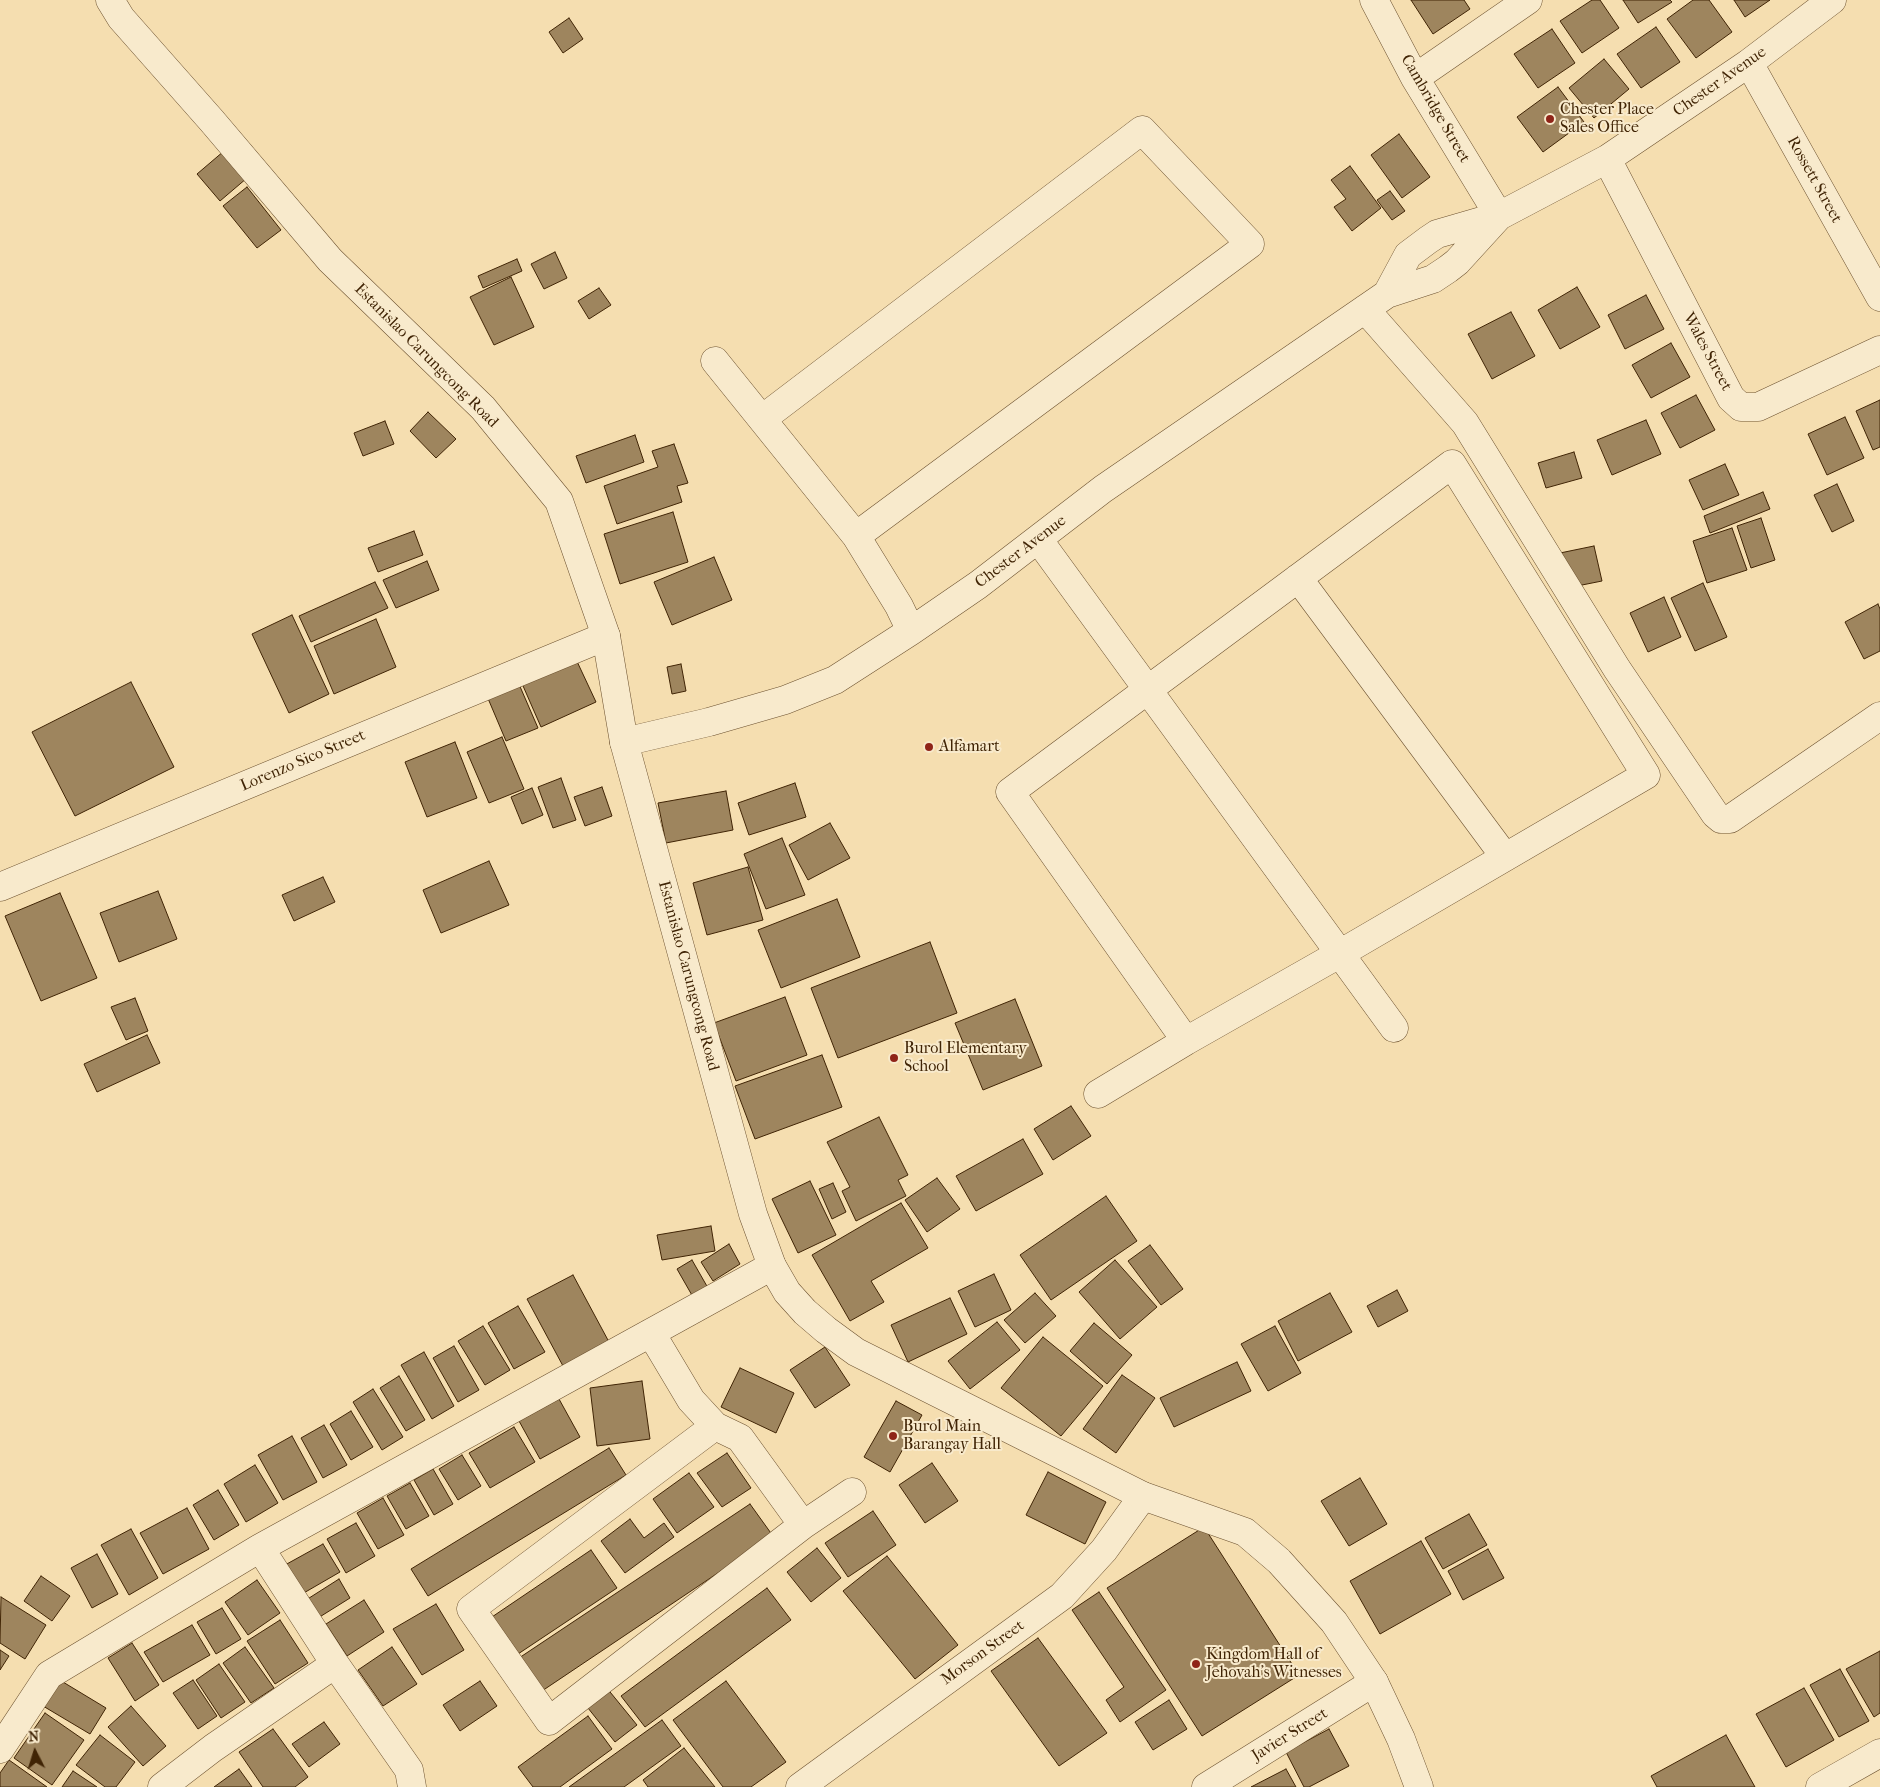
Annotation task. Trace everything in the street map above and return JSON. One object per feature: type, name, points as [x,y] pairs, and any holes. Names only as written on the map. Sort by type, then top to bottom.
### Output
[{"type":"street","name":"Estanislao Carungcong Road","points":[[110,0],[121,18],[212,121],[330,260],[482,408],[559,501],[606,636],[624,742],[753,1214],[772,1266],[787,1292],[805,1312],[856,1352],[1143,1496],[1245,1532],[1279,1561],[1334,1622],[1374,1682],[1401,1739],[1419,1787]]},
{"type":"street","name":"Cambridge Street","points":[[1374,0],[1415,78],[1499,216]]},
{"type":"street","points":[[1415,78],[1528,0]]},
{"type":"street","name":"Chester Avenue","points":[[1376,301],[1408,255],[1437,234],[1499,216],[1607,159],[1749,63],[1832,0]]},
{"type":"street","name":"Rossett Street","points":[[1749,63],[1880,297]]},
{"type":"street","points":[[762,419],[1142,130],[1250,244],[856,536]]},
{"type":"street","name":"Wales Street","points":[[1607,159],[1731,398],[1741,407],[1758,407],[1880,350]]},
{"type":"street","name":"Chester Avenue","points":[[624,742],[709,722],[785,700],[835,680],[978,585],[1104,489],[1376,301],[1433,278],[1448,269],[1457,262],[1499,216]]},
{"type":"street","points":[[1376,301],[1466,423],[1618,669],[1715,814],[1721,819],[1730,819],[1880,716]]},
{"type":"street","points":[[715,361],[856,536],[899,606],[911,631]]},
{"type":"street","points":[[1098,1094],[1186,1041],[1646,775],[1452,464],[1010,792],[1186,1041]]},
{"type":"street","points":[[1038,539],[1394,1028]]},
{"type":"street","points":[[1298,578],[1505,858]]},
{"type":"street","name":"Lorenzo Sico Street","points":[[0,887],[606,636]]},
{"type":"street","points":[[0,1749],[49,1675],[260,1548],[772,1266]]},
{"type":"street","points":[[651,1334],[691,1400],[715,1426],[740,1438],[803,1525]]},
{"type":"street","points":[[715,1426],[471,1609],[549,1721],[803,1525],[852,1492]]},
{"type":"street","name":"Morson Street","points":[[800,1787],[1062,1596],[1104,1550],[1143,1496]]},
{"type":"street","points":[[260,1548],[335,1664],[410,1770],[412,1787]]},
{"type":"street","points":[[163,1787],[213,1748],[335,1664]]},
{"type":"street","name":"Javier Street","points":[[1206,1787],[1374,1682]]},
{"type":"street","points":[[1820,1787],[1880,1753]]},
{"type":"building","points":[[1411,0],[1464,0],[1470,9],[1433,34]]},
{"type":"building","points":[[1592,0],[1600,0],[1619,28],[1582,53],[1560,21]]},
{"type":"building","points":[[1623,0],[1670,0],[1672,2],[1638,23]]},
{"type":"building","points":[[1693,0],[1709,0],[1732,32],[1696,58],[1667,19]]},
{"type":"building","points":[[1734,0],[1770,0],[1745,17]]},
{"type":"building","points":[[569,18],[583,39],[563,53],[549,32]]},
{"type":"building","points":[[1656,27],[1680,62],[1641,88],[1617,54]]},
{"type":"building","points":[[1552,29],[1575,63],[1538,88],[1514,54]]},
{"type":"building","points":[[1604,59],[1629,89],[1594,118],[1569,88]]},
{"type":"building","name":"Chester Place Sales Office","points":[[1558,87],[1584,122],[1543,152],[1517,117]]},
{"type":"building","points":[[1399,134],[1430,177],[1402,198],[1371,155]]},
{"type":"building","points":[[224,151],[247,178],[220,201],[197,174]]},
{"type":"building","points":[[1350,166],[1381,208],[1352,231],[1334,207],[1346,199],[1331,180]]},
{"type":"building","points":[[247,187],[281,230],[257,248],[223,206]]},
{"type":"building","points":[[1390,191],[1405,211],[1392,220],[1377,200]]},
{"type":"building","points":[[555,252],[567,278],[544,289],[531,264]]},
{"type":"building","points":[[517,259],[522,271],[483,288],[478,276]]},
{"type":"building","points":[[511,277],[534,327],[494,345],[470,297]]},
{"type":"building","points":[[1577,287],[1600,327],[1560,349],[1538,310]]},
{"type":"building","points":[[599,288],[611,305],[589,319],[578,301]]},
{"type":"building","points":[[1646,295],[1664,329],[1625,349],[1608,315]]},
{"type":"building","points":[[1511,312],[1535,356],[1492,379],[1468,334]]},
{"type":"building","points":[[1671,343],[1690,377],[1651,398],[1632,365]]},
{"type":"building","points":[[1696,395],[1715,430],[1680,448],[1661,413]]},
{"type":"building","points":[[1880,400],[1880,447],[1873,450],[1856,411]]},
{"type":"building","points":[[428,412],[456,439],[436,458],[410,431]]},
{"type":"building","points":[[1845,417],[1864,458],[1827,475],[1808,434]]},
{"type":"building","points":[[1646,420],[1661,454],[1612,475],[1597,440]]},
{"type":"building","points":[[385,421],[394,444],[363,456],[354,433]]},
{"type":"building","points":[[635,435],[644,462],[586,483],[576,456]]},
{"type":"building","points":[[674,444],[688,483],[677,486],[682,502],[617,524],[604,486],[658,467],[652,451]]},
{"type":"building","points":[[1574,452],[1582,478],[1546,488],[1538,463]]},
{"type":"building","points":[[1725,464],[1739,495],[1703,510],[1689,480]]},
{"type":"building","points":[[1837,484],[1854,521],[1832,532],[1814,495]]},
{"type":"building","points":[[1763,492],[1770,509],[1710,533],[1704,516]]},
{"type":"building","points":[[673,512],[688,562],[620,584],[604,534]]},
{"type":"building","points":[[1761,518],[1775,560],[1751,568],[1737,526]]},
{"type":"building","points":[[1732,528],[1747,570],[1707,583],[1693,541]]},
{"type":"building","points":[[414,531],[423,555],[378,572],[368,548]]},
{"type":"building","points":[[1594,546],[1602,581],[1567,588],[1560,553]]},
{"type":"building","points":[[714,557],[732,600],[672,625],[654,582]]},
{"type":"building","points":[[427,561],[439,590],[396,608],[383,580]]},
{"type":"building","points":[[375,582],[388,608],[311,642],[299,616]]},
{"type":"building","points":[[1703,583],[1727,637],[1695,651],[1671,598]]},
{"type":"building","points":[[1664,597],[1681,637],[1648,652],[1630,613]]},
{"type":"building","points":[[1878,604],[1880,609],[1880,651],[1864,659],[1845,622]]},
{"type":"building","points":[[292,615],[329,694],[289,713],[252,634]]},
{"type":"building","points":[[376,619],[396,667],[334,694],[314,646]]},
{"type":"building","points":[[574,655],[596,702],[541,727],[520,679]]},
{"type":"building","points":[[681,664],[686,691],[672,694],[667,667]]},
{"type":"building","points":[[515,675],[538,728],[506,741],[484,689]]},
{"type":"building","points":[[131,682],[174,767],[75,816],[32,732]]},
{"type":"building","points":[[502,737],[524,789],[489,803],[467,752]]},
{"type":"building","points":[[455,742],[477,798],[427,817],[405,762]]},
{"type":"building","points":[[561,778],[576,820],[553,828],[538,787]]},
{"type":"building","points":[[795,783],[806,817],[749,835],[738,803]]},
{"type":"building","points":[[602,787],[612,816],[585,826],[574,797]]},
{"type":"building","points":[[532,788],[543,815],[522,824],[511,797]]},
{"type":"building","points":[[726,791],[733,830],[666,843],[658,803]]},
{"type":"building","points":[[830,823],[850,858],[808,880],[789,845]]},
{"type":"building","points":[[782,838],[805,895],[766,909],[744,854]]},
{"type":"building","points":[[489,861],[509,905],[441,933],[423,890]]},
{"type":"building","points":[[748,867],[763,920],[707,935],[693,883]]},
{"type":"building","points":[[323,877],[335,902],[294,921],[282,895]]},
{"type":"building","points":[[158,891],[177,939],[119,962],[100,913]]},
{"type":"building","points":[[60,893],[97,978],[41,1001],[5,916]]},
{"type":"building","points":[[837,899],[860,957],[781,988],[758,930]]},
{"type":"building","points":[[930,942],[957,1013],[838,1058],[811,988]]},
{"type":"building","points":[[785,997],[807,1055],[736,1081],[714,1023]]},
{"type":"building","points":[[135,998],[148,1031],[126,1040],[111,1007]]},
{"type":"building","points":[[1015,999],[1042,1066],[983,1090],[955,1023]]},
{"type":"building","points":[[147,1035],[160,1063],[97,1092],[84,1064]]},
{"type":"building","points":[[822,1055],[842,1107],[755,1139],[735,1086]]},
{"type":"building","points":[[1071,1106],[1091,1136],[1053,1160],[1034,1129]]},
{"type":"building","points":[[879,1117],[908,1175],[898,1180],[906,1196],[856,1221],[842,1191],[850,1187],[827,1142]]},
{"type":"building","points":[[1023,1139],[1043,1174],[976,1211],[956,1176]]},
{"type":"building","points":[[937,1178],[960,1209],[927,1232],[905,1200]]},
{"type":"building","points":[[810,1181],[836,1235],[798,1253],[772,1199]]},
{"type":"building","points":[[833,1183],[846,1212],[832,1219],[819,1189]]},
{"type":"building","points":[[1106,1196],[1137,1241],[1051,1300],[1020,1255]]},
{"type":"building","points":[[901,1203],[928,1248],[871,1281],[884,1302],[850,1321],[812,1255]]},
{"type":"building","points":[[711,1226],[715,1251],[662,1260],[657,1235]]},
{"type":"building","points":[[729,1244],[740,1264],[713,1281],[701,1262]]},
{"type":"building","points":[[1150,1245],[1183,1289],[1161,1305],[1128,1261]]},
{"type":"building","points":[[692,1260],[708,1288],[693,1297],[677,1269]]},
{"type":"building","points":[[1115,1260],[1157,1307],[1120,1339],[1079,1292]]},
{"type":"building","points":[[994,1274],[1011,1310],[975,1327],[958,1291]]},
{"type":"building","points":[[573,1275],[609,1342],[563,1366],[527,1299]]},
{"type":"building","points":[[1397,1290],[1408,1311],[1378,1327],[1367,1306]]},
{"type":"building","points":[[1035,1293],[1056,1316],[1025,1343],[1004,1320]]},
{"type":"building","points":[[1330,1293],[1352,1332],[1298,1361],[1278,1321]]},
{"type":"building","points":[[950,1298],[967,1334],[908,1362],[891,1325]]},
{"type":"building","points":[[518,1306],[545,1352],[514,1369],[488,1323]]},
{"type":"building","points":[[997,1322],[1020,1350],[970,1389],[948,1361]]},
{"type":"building","points":[[1094,1323],[1132,1355],[1107,1384],[1070,1351]]},
{"type":"building","points":[[483,1326],[510,1370],[485,1385],[458,1341]]},
{"type":"building","points":[[1275,1326],[1301,1373],[1268,1391],[1241,1344]]},
{"type":"building","points":[[1043,1337],[1103,1386],[1061,1436],[1001,1388]]},
{"type":"building","points":[[454,1346],[479,1390],[458,1402],[433,1358]]},
{"type":"building","points":[[825,1347],[850,1385],[815,1408],[790,1370]]},
{"type":"building","points":[[424,1352],[454,1406],[432,1419],[401,1365]]},
{"type":"building","points":[[1237,1362],[1251,1391],[1174,1427],[1160,1398]]},
{"type":"building","points":[[740,1368],[794,1393],[776,1433],[721,1407]]},
{"type":"building","points":[[1122,1375],[1155,1398],[1116,1453],[1083,1429]]},
{"type":"building","points":[[399,1376],[425,1420],[406,1431],[380,1388]]},
{"type":"building","points":[[642,1381],[650,1439],[597,1446],[590,1388]]},
{"type":"building","points":[[373,1389],[403,1437],[382,1450],[353,1402]]},
{"type":"building","points":[[559,1399],[580,1437],[540,1459],[519,1421]]},
{"type":"building","name":"Burol Main Barangay Hall","points":[[896,1401],[922,1415],[890,1472],[864,1457]]},
{"type":"building","points":[[351,1411],[373,1447],[351,1460],[330,1424]]},
{"type":"building","points":[[324,1425],[347,1465],[323,1478],[301,1438]]},
{"type":"building","points":[[514,1427],[535,1462],[490,1488],[469,1453]]},
{"type":"building","points":[[292,1436],[317,1482],[283,1500],[258,1455]]},
{"type":"building","points":[[609,1448],[626,1475],[428,1596],[411,1569]]},
{"type":"building","points":[[727,1453],[751,1488],[722,1507],[697,1473]]},
{"type":"building","points":[[462,1455],[481,1486],[458,1500],[439,1469]]},
{"type":"building","points":[[932,1463],[958,1501],[925,1523],[899,1485]]},
{"type":"building","points":[[255,1465],[278,1503],[246,1522],[224,1484]]},
{"type":"building","points":[[433,1469],[453,1504],[434,1515],[414,1480]]},
{"type":"building","points":[[1048,1472],[1106,1502],[1085,1544],[1026,1515]]},
{"type":"building","points":[[689,1473],[714,1507],[677,1533],[653,1499]]},
{"type":"building","points":[[1360,1478],[1387,1524],[1349,1546],[1321,1501]]},
{"type":"building","points":[[410,1483],[429,1516],[406,1529],[387,1496]]},
{"type":"building","points":[[218,1490],[239,1525],[214,1540],[193,1505]]},
{"type":"building","points":[[383,1498],[404,1535],[378,1549],[357,1513]]},
{"type":"building","points":[[750,1504],[773,1536],[539,1693],[516,1660]]},
{"type":"building","points":[[187,1508],[209,1549],[163,1574],[140,1533]]},
{"type":"building","points":[[873,1511],[896,1545],[848,1577],[825,1543]]},
{"type":"building","points":[[1469,1514],[1487,1545],[1443,1569],[1425,1538]]},
{"type":"building","points":[[630,1519],[644,1538],[664,1523],[674,1537],[625,1573],[601,1541]]},
{"type":"building","points":[[356,1523],[375,1556],[346,1573],[327,1539]]},
{"type":"building","points":[[1204,1527],[1299,1675],[1202,1736],[1107,1588]]},
{"type":"building","points":[[131,1529],[158,1578],[129,1595],[101,1545]]},
{"type":"building","points":[[1421,1541],[1451,1594],[1380,1634],[1350,1581]]},
{"type":"building","points":[[323,1544],[340,1572],[302,1594],[285,1565]]},
{"type":"building","points":[[817,1548],[841,1578],[811,1602],[787,1572]]},
{"type":"building","points":[[1488,1549],[1504,1578],[1463,1600],[1448,1571]]},
{"type":"building","points":[[591,1550],[617,1588],[512,1658],[486,1621]]},
{"type":"building","points":[[97,1554],[118,1594],[92,1608],[71,1568]]},
{"type":"building","points":[[887,1556],[958,1645],[915,1679],[843,1591]]},
{"type":"building","points":[[41,1576],[70,1596],[52,1621],[24,1601]]},
{"type":"building","points":[[339,1579],[350,1598],[318,1618],[306,1600]]},
{"type":"building","points":[[257,1580],[280,1613],[248,1635],[225,1602]]},
{"type":"building","points":[[767,1588],[791,1620],[645,1727],[621,1696]]},
{"type":"building","points":[[1099,1592],[1166,1690],[1120,1722],[1106,1700],[1124,1687],[1072,1610]]},
{"type":"building","points":[[1,1597],[46,1625],[25,1659],[0,1643]]},
{"type":"building","points":[[364,1600],[384,1632],[347,1656],[326,1624]]},
{"type":"building","points":[[436,1604],[464,1650],[422,1675],[393,1629]]},
{"type":"building","points":[[222,1608],[241,1639],[216,1654],[197,1622]]},
{"type":"building","points":[[280,1620],[308,1663],[275,1684],[247,1641]]},
{"type":"building","points":[[192,1625],[210,1655],[163,1682],[144,1652]]},
{"type":"building","points":[[1038,1638],[1107,1733],[1059,1766],[991,1671]]},
{"type":"building","points":[[132,1643],[159,1685],[135,1701],[108,1658]]},
{"type":"building","points":[[245,1647],[274,1688],[251,1703],[223,1663]]},
{"type":"building","points":[[392,1647],[417,1684],[383,1706],[358,1670]]},
{"type":"building","points":[[0,1650],[9,1656],[0,1670]]},
{"type":"building","points":[[1880,1651],[1880,1713],[1874,1717],[1846,1669]]},
{"type":"building","points":[[219,1664],[245,1702],[221,1718],[196,1680]]},
{"type":"building","points":[[1840,1669],[1869,1721],[1839,1737],[1810,1685]]},
{"type":"building","points":[[58,1679],[106,1708],[90,1734],[43,1706]]},
{"type":"building","points":[[193,1680],[217,1716],[198,1729],[173,1693]]},
{"type":"building","points":[[480,1681],[497,1706],[460,1731],[443,1705]]},
{"type":"building","points":[[726,1681],[786,1762],[751,1787],[723,1787],[673,1720]]},
{"type":"building","points":[[606,1687],[637,1725],[615,1742],[584,1703]]},
{"type":"building","points":[[1804,1688],[1834,1740],[1786,1767],[1756,1714]]},
{"type":"building","points":[[1169,1700],[1187,1729],[1153,1750],[1135,1722]]},
{"type":"building","points":[[131,1706],[166,1746],[143,1766],[108,1727]]},
{"type":"building","points":[[45,1713],[84,1740],[52,1785],[14,1758]]},
{"type":"building","points":[[588,1716],[612,1749],[560,1787],[533,1787],[518,1767]]},
{"type":"building","points":[[662,1720],[681,1746],[624,1787],[569,1787]]},
{"type":"building","points":[[324,1722],[340,1744],[309,1767],[292,1744]]},
{"type":"building","points":[[273,1729],[308,1777],[295,1787],[263,1787],[239,1752]]},
{"type":"building","points":[[1329,1729],[1349,1766],[1309,1787],[1304,1787],[1286,1752]]},
{"type":"building","points":[[100,1735],[135,1762],[116,1787],[105,1787],[76,1765]]},
{"type":"building","points":[[1726,1735],[1755,1787],[1657,1787],[1651,1776]]},
{"type":"building","points":[[684,1748],[715,1787],[648,1787],[643,1780]]},
{"type":"building","points":[[9,1760],[47,1787],[0,1787],[0,1773]]},
{"type":"building","points":[[239,1769],[252,1787],[214,1787]]},
{"type":"building","points":[[1286,1769],[1296,1787],[1251,1787]]},
{"type":"building","points":[[73,1771],[97,1787],[62,1787]]},
{"type":"place","name":"Chester Place Sales Office","points":[[1550,119]]},
{"type":"place","name":"Alfamart","points":[[929,747]]},
{"type":"place","name":"Burol Elementary School","points":[[894,1058]]},
{"type":"place","name":"Burol Main Barangay Hall","points":[[893,1436]]},
{"type":"place","name":"Kingdom Hall of Jehovah's Witnesses","points":[[1196,1664]]}]
